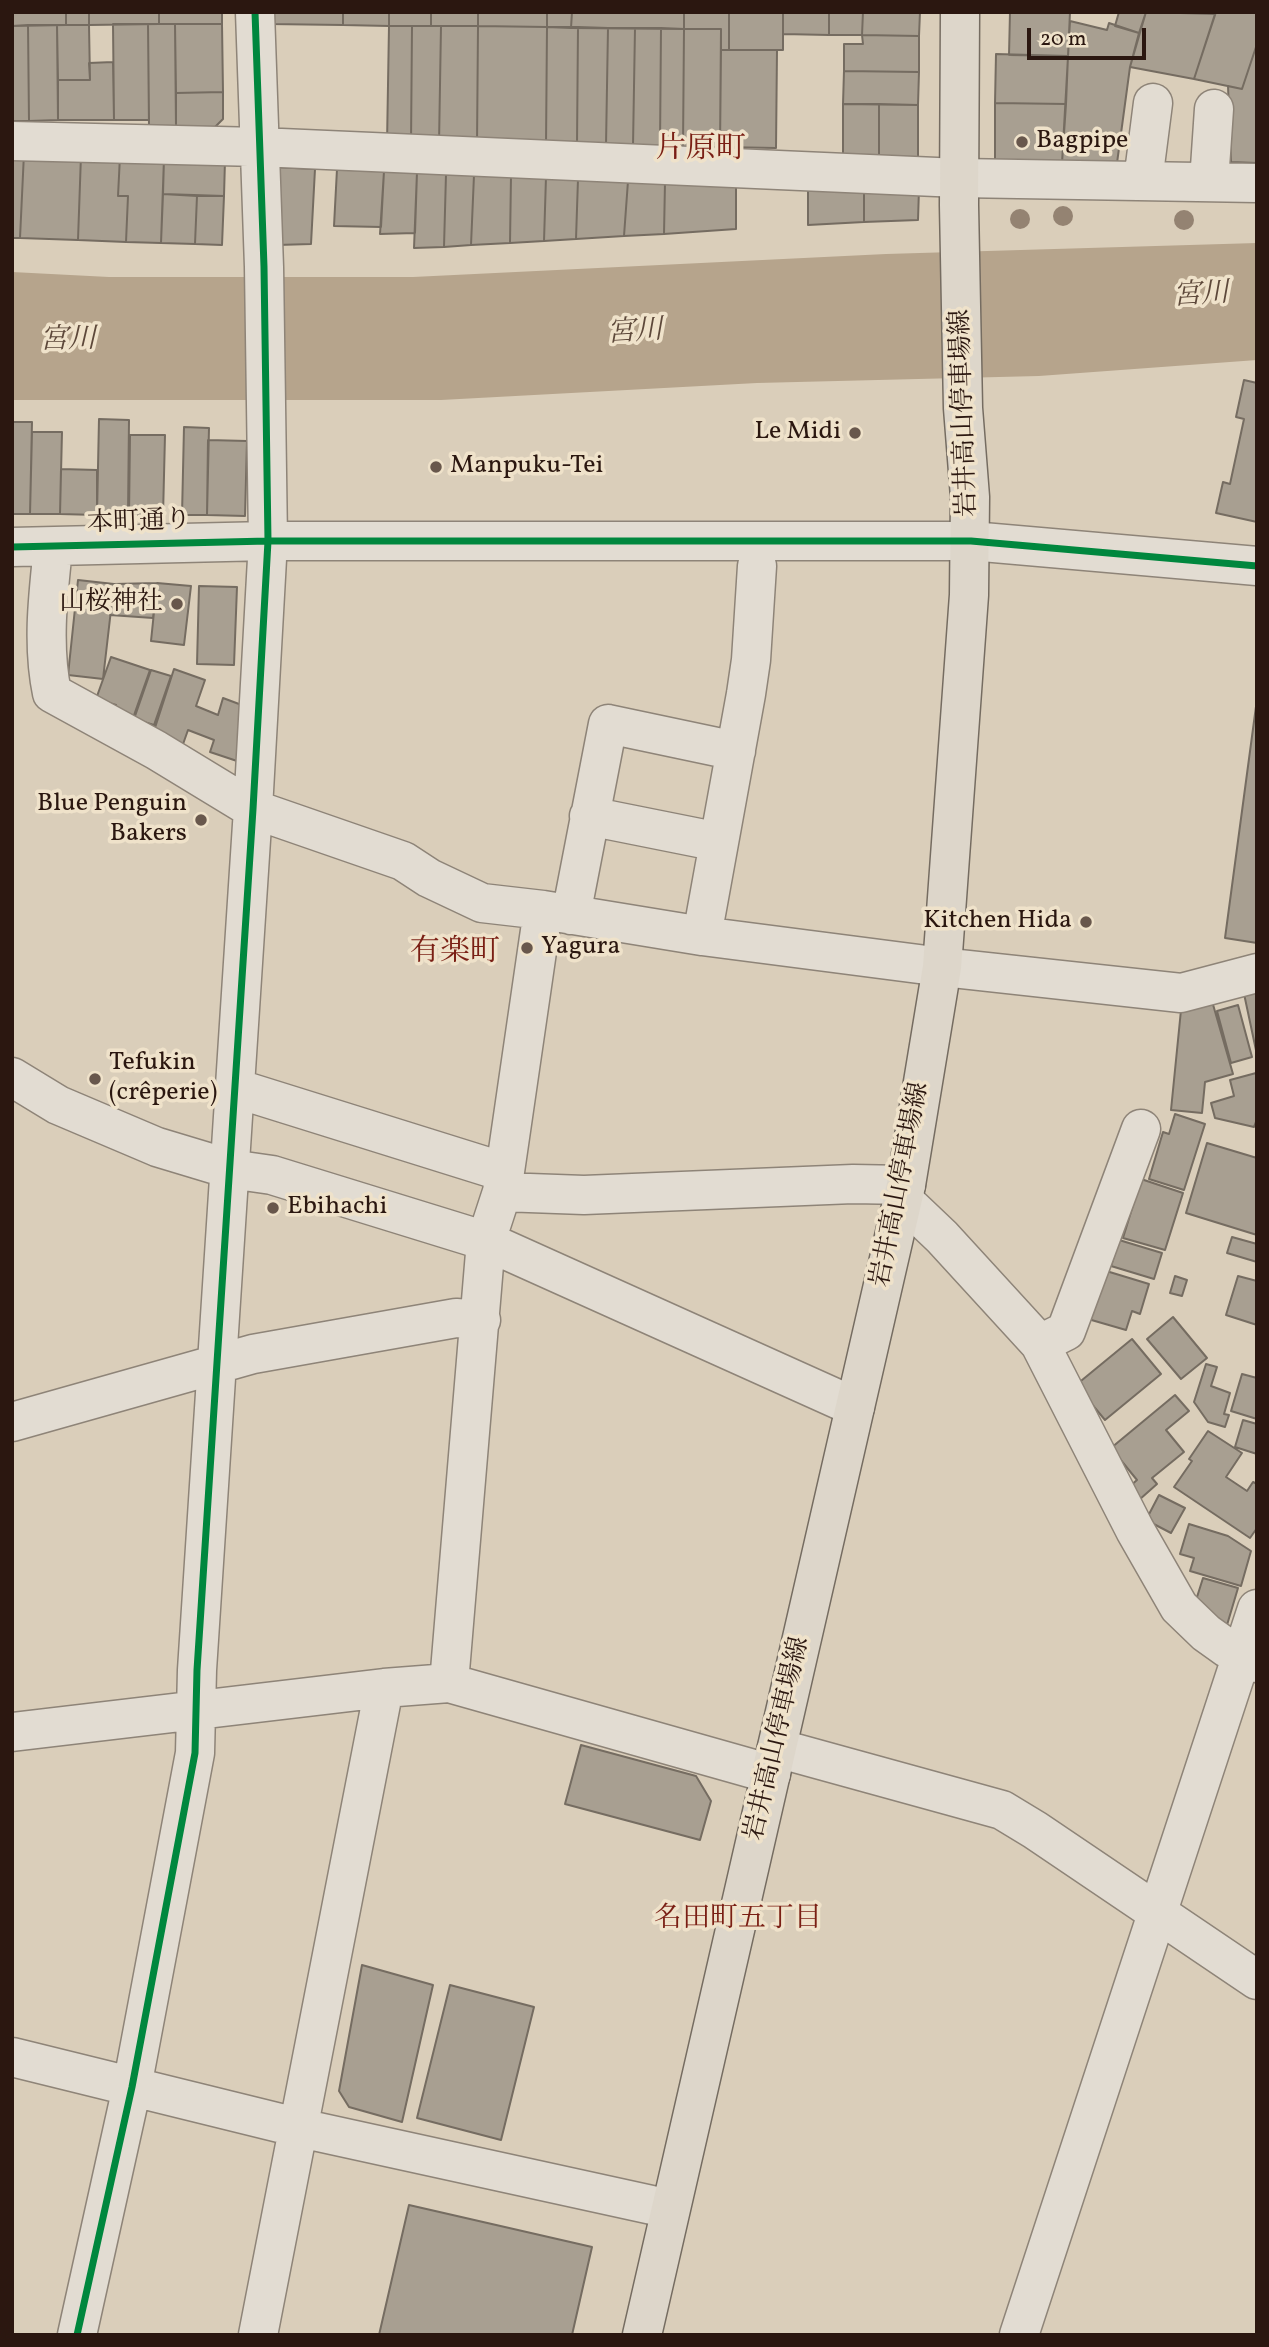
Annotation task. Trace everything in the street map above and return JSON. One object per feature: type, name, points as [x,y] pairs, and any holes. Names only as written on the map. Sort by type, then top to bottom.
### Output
[{"type":"main road","name":"岩井高山停車場線","points":[[642,2335],[903,1191],[942,967],[970,595],[971,541],[963,408],[959,191],[960,12]]},
{"type":"street","points":[[77,2335],[132,2087],[195,1753],[197,1670],[268,541],[264,267],[255,12]]},
{"type":"street","points":[[1143,181],[1153,103]]},
{"type":"street","points":[[1209,182],[1214,109]]},
{"type":"street","points":[[12,141],[259,146],[959,191],[1143,181],[1257,183]]},
{"type":"street","name":"本町通り","points":[[12,547],[268,541],[971,541],[1257,566]]},
{"type":"street","points":[[53,548],[47,604],[47,669],[52,693],[156,750],[253,809],[403,861],[429,878],[482,903],[557,912],[702,936],[942,967],[1181,993],[1257,973]]},
{"type":"street","points":[[702,936],[751,660],[757,566]]},
{"type":"street","points":[[449,1683],[486,1241],[503,1182],[557,912],[589,816],[608,724],[736,751]]},
{"type":"street","points":[[589,816],[719,842]]},
{"type":"street","points":[[12,1077],[58,1105],[157,1147],[230,1169],[272,1175],[486,1241],[855,1407]]},
{"type":"street","points":[[235,1088],[503,1182],[584,1195],[827,1185],[903,1191],[1040,1343],[1135,1530],[1179,1607],[1206,1633],[1227,1648],[1249,1658]]},
{"type":"street","points":[[1040,1343],[1066,1331],[1141,1129]]},
{"type":"street","points":[[12,1422],[253,1354],[442,1320],[481,1320]]},
{"type":"street","points":[[1019,2335],[1156,1914],[1249,1658],[1257,1609]]},
{"type":"street","points":[[12,1732],[384,1688],[449,1683],[774,1761],[1002,1810],[1257,1980]]},
{"type":"street","points":[[258,2335],[384,1688]]},
{"type":"street","points":[[12,2057],[300,2128],[670,2208]]},
{"type":"water","name":"宮川","points":[[1257,243],[1257,360],[1039,376],[757,383],[441,400],[12,400],[12,272],[109,277],[413,277],[886,254]]},
{"type":"building","points":[[12,12],[66,12],[66,25],[12,26]]},
{"type":"building","points":[[66,12],[89,12],[89,25],[66,25]]},
{"type":"building","points":[[89,12],[159,12],[159,24],[89,25]]},
{"type":"building","points":[[159,12],[222,12],[222,24],[159,24]]},
{"type":"building","points":[[269,12],[343,12],[343,25],[269,24]]},
{"type":"building","points":[[343,12],[389,12],[389,26],[343,25]]},
{"type":"building","points":[[389,12],[431,12],[431,26],[389,26]]},
{"type":"building","points":[[431,12],[478,12],[478,26],[431,26]]},
{"type":"building","points":[[478,12],[547,12],[547,27],[478,26]]},
{"type":"building","points":[[547,12],[572,12],[571,28],[547,27]]},
{"type":"building","points":[[572,12],[684,12],[684,29],[571,28]]},
{"type":"building","points":[[684,12],[729,12],[729,50],[721,50],[721,29],[684,29]]},
{"type":"building","points":[[729,12],[783,12],[783,50],[729,50]]},
{"type":"building","points":[[783,12],[829,12],[829,35],[783,34]]},
{"type":"building","points":[[829,12],[863,12],[862,35],[829,35]]},
{"type":"building","points":[[863,12],[920,12],[919,36],[862,35]]},
{"type":"building","points":[[1010,12],[1070,12],[1068,56],[1009,55]]},
{"type":"building","points":[[1119,12],[1146,12],[1139,33],[1115,26]]},
{"type":"building","points":[[1146,12],[1215,14],[1194,79],[1130,67]]},
{"type":"building","points":[[1216,12],[1257,12],[1257,44],[1242,89],[1194,79]]},
{"type":"building","points":[[1070,21],[1107,30],[1109,23],[1139,33],[1130,67],[1117,163],[1062,163]]},
{"type":"building","points":[[113,24],[148,24],[149,120],[114,120]]},
{"type":"building","points":[[148,24],[175,24],[176,127],[149,127]]},
{"type":"building","points":[[175,24],[222,24],[223,92],[176,93]]},
{"type":"building","points":[[28,25],[57,25],[58,120],[29,121]]},
{"type":"building","points":[[28,25],[29,121],[12,121],[12,26]]},
{"type":"building","points":[[57,25],[89,25],[90,80],[58,80]]},
{"type":"building","points":[[389,26],[412,26],[411,144],[387,144]]},
{"type":"building","points":[[412,26],[441,26],[439,144],[411,144]]},
{"type":"building","points":[[441,26],[478,26],[477,145],[439,144]]},
{"type":"building","points":[[478,26],[547,27],[546,145],[477,145]]},
{"type":"building","points":[[547,27],[578,27],[577,145],[546,145]]},
{"type":"building","points":[[578,27],[608,28],[606,145],[577,145]]},
{"type":"building","points":[[608,28],[635,28],[633,146],[606,145]]},
{"type":"building","points":[[635,28],[661,28],[660,146],[633,146]]},
{"type":"building","points":[[661,28],[684,29],[683,147],[660,146]]},
{"type":"building","points":[[684,29],[721,29],[720,147],[683,147]]},
{"type":"building","points":[[862,35],[919,36],[919,72],[844,71],[844,44],[863,44]]},
{"type":"building","points":[[1257,44],[1257,163],[1231,162],[1228,86],[1242,89]]},
{"type":"building","points":[[721,50],[777,50],[776,148],[720,147]]},
{"type":"building","points":[[996,54],[1068,56],[1066,104],[995,103]]},
{"type":"building","points":[[113,62],[114,120],[58,120],[58,80],[90,80],[89,63]]},
{"type":"building","points":[[844,71],[919,72],[918,105],[843,104]]},
{"type":"building","points":[[223,92],[223,119],[213,129],[176,127],[176,93]]},
{"type":"building","points":[[995,103],[1066,104],[1062,163],[995,162]]},
{"type":"building","points":[[843,104],[879,104],[879,158],[843,158]]},
{"type":"building","points":[[879,104],[918,105],[918,159],[879,158]]},
{"type":"building","points":[[12,153],[24,153],[20,238],[12,238]]},
{"type":"building","points":[[24,153],[81,155],[78,240],[20,238]]},
{"type":"building","points":[[81,155],[120,156],[118,196],[128,196],[126,242],[78,240]]},
{"type":"building","points":[[120,156],[164,158],[161,243],[126,242],[128,196],[118,196]]},
{"type":"building","points":[[164,158],[225,160],[224,196],[163,194]]},
{"type":"building","points":[[274,167],[315,169],[311,244],[277,245]]},
{"type":"building","points":[[337,169],[384,171],[381,227],[334,226]]},
{"type":"building","points":[[384,171],[417,172],[415,233],[380,234]]},
{"type":"building","points":[[417,172],[446,174],[444,247],[414,248]]},
{"type":"building","points":[[446,174],[474,175],[471,245],[444,247]]},
{"type":"building","points":[[474,175],[511,176],[510,243],[471,245]]},
{"type":"building","points":[[511,176],[546,177],[544,241],[510,243]]},
{"type":"building","points":[[546,177],[578,179],[576,239],[544,241]]},
{"type":"building","points":[[578,179],[628,181],[624,236],[576,239]]},
{"type":"building","points":[[628,181],[665,182],[664,234],[624,236]]},
{"type":"building","points":[[665,182],[736,184],[736,229],[664,234]]},
{"type":"building","points":[[808,187],[864,188],[864,222],[808,225]]},
{"type":"building","points":[[864,188],[919,189],[918,220],[864,222]]},
{"type":"building","points":[[163,194],[197,196],[195,244],[161,243]]},
{"type":"building","points":[[197,196],[224,196],[222,245],[195,244]]},
{"type":"building","points":[[1244,380],[1257,383],[1257,522],[1216,513],[1223,482],[1230,484],[1244,419],[1236,417]]},
{"type":"building","points":[[99,419],[129,420],[128,516],[97,515]]},
{"type":"building","points":[[12,422],[32,422],[30,514],[12,514]]},
{"type":"building","points":[[184,427],[209,428],[207,515],[182,515]]},
{"type":"building","points":[[32,432],[62,432],[60,514],[30,514]]},
{"type":"building","points":[[130,435],[165,435],[163,516],[129,516]]},
{"type":"building","points":[[208,440],[247,441],[245,516],[207,515]]},
{"type":"building","points":[[61,469],[97,470],[97,515],[60,514]]},
{"type":"building","points":[[78,580],[114,584],[103,679],[68,675]]},
{"type":"building","points":[[157,583],[153,618],[110,615],[114,584]]},
{"type":"building","points":[[157,583],[191,586],[184,645],[151,641]]},
{"type":"building","points":[[199,586],[237,587],[234,665],[197,664]]},
{"type":"building","points":[[111,657],[150,670],[133,718],[114,711],[116,705],[96,699]]},
{"type":"building","points":[[174,669],[205,680],[196,706],[218,715],[223,698],[247,707],[240,762],[210,752],[214,740],[188,730],[182,747],[152,737]]},
{"type":"building","points":[[151,670],[171,676],[154,725],[134,719]]},
{"type":"building","points":[[1257,699],[1257,943],[1225,938]]},
{"type":"building","points":[[1257,987],[1257,1055],[1243,989]]},
{"type":"building","points":[[1212,1001],[1233,1074],[1205,1082],[1202,1113],[1171,1110],[1181,1010]]},
{"type":"building","points":[[1238,1005],[1252,1057],[1231,1063],[1217,1011]]},
{"type":"building","points":[[1256,1073],[1257,1119],[1254,1127],[1215,1118],[1211,1103],[1234,1096],[1230,1080]]},
{"type":"building","points":[[1175,1114],[1205,1124],[1184,1190],[1149,1179],[1163,1132],[1169,1134]]},
{"type":"building","points":[[1207,1143],[1257,1158],[1257,1235],[1186,1213]]},
{"type":"building","points":[[1141,1179],[1183,1193],[1165,1250],[1123,1238]]},
{"type":"building","points":[[1232,1237],[1257,1244],[1257,1262],[1227,1253]]},
{"type":"building","points":[[1119,1240],[1162,1253],[1154,1279],[1111,1266]]},
{"type":"building","points":[[1103,1270],[1149,1284],[1140,1314],[1132,1311],[1126,1330],[1088,1319]]},
{"type":"building","points":[[1175,1276],[1187,1280],[1182,1296],[1170,1293]]},
{"type":"building","points":[[1238,1276],[1257,1281],[1257,1325],[1226,1315]]},
{"type":"building","points":[[1173,1317],[1207,1358],[1181,1379],[1147,1339]]},
{"type":"building","points":[[1132,1339],[1161,1374],[1105,1420],[1076,1385]]},
{"type":"building","points":[[1206,1364],[1217,1367],[1211,1386],[1230,1393],[1224,1414],[1229,1415],[1225,1427],[1208,1422],[1194,1402]]},
{"type":"building","points":[[1242,1374],[1257,1378],[1257,1419],[1231,1411]]},
{"type":"building","points":[[1175,1395],[1189,1411],[1166,1430],[1184,1452],[1152,1478],[1157,1484],[1139,1500],[1129,1487],[1137,1480],[1111,1448]]},
{"type":"building","points":[[1243,1420],[1257,1424],[1257,1454],[1235,1447]]},
{"type":"building","points":[[1208,1431],[1242,1453],[1226,1477],[1247,1491],[1253,1482],[1257,1484],[1257,1528],[1250,1538],[1174,1487]]},
{"type":"building","points":[[1159,1495],[1185,1508],[1171,1533],[1146,1520]]},
{"type":"building","points":[[1189,1524],[1228,1536],[1251,1551],[1241,1586],[1190,1571],[1194,1558],[1180,1554]]},
{"type":"building","points":[[1203,1578],[1238,1588],[1227,1625],[1192,1613]]},
{"type":"building","points":[[581,1745],[696,1776],[711,1801],[700,1840],[565,1804]]},
{"type":"building","points":[[362,1965],[433,1985],[402,2122],[349,2107],[339,2091]]},
{"type":"building","points":[[450,1985],[534,2007],[501,2140],[417,2118]]},
{"type":"building","points":[[409,2205],[592,2247],[572,2335],[379,2335]]},
{"type":"cycle path","points":[[77,2335],[132,2087],[195,1753],[197,1670],[268,541],[264,267],[255,12]]},
{"type":"cycle path","points":[[12,547],[268,541],[971,541],[1257,566]]},
{"type":"place","name":"Bagpipe","points":[[1022,142]]},
{"type":"place","name":"Le Midi","points":[[855,433]]},
{"type":"place","name":"Manpuku-Tei","points":[[436,467]]},
{"type":"place","name":"山桜神社","points":[[177,604]]},
{"type":"place","name":"Blue Penguin Bakers","points":[[201,820]]},
{"type":"place","name":"Kitchen Hida","points":[[1086,922]]},
{"type":"place","name":"Yagura","points":[[527,948]]},
{"type":"place","name":"Tefukin (crêperie)","points":[[95,1079]]},
{"type":"place","name":"Ebihachi","points":[[273,1208]]},
{"type":"district","name":"片原町","points":[[701,151]]},
{"type":"district","name":"有楽町","points":[[455,954]]},
{"type":"district","name":"名田町五丁目","points":[[738,1921]]}]
